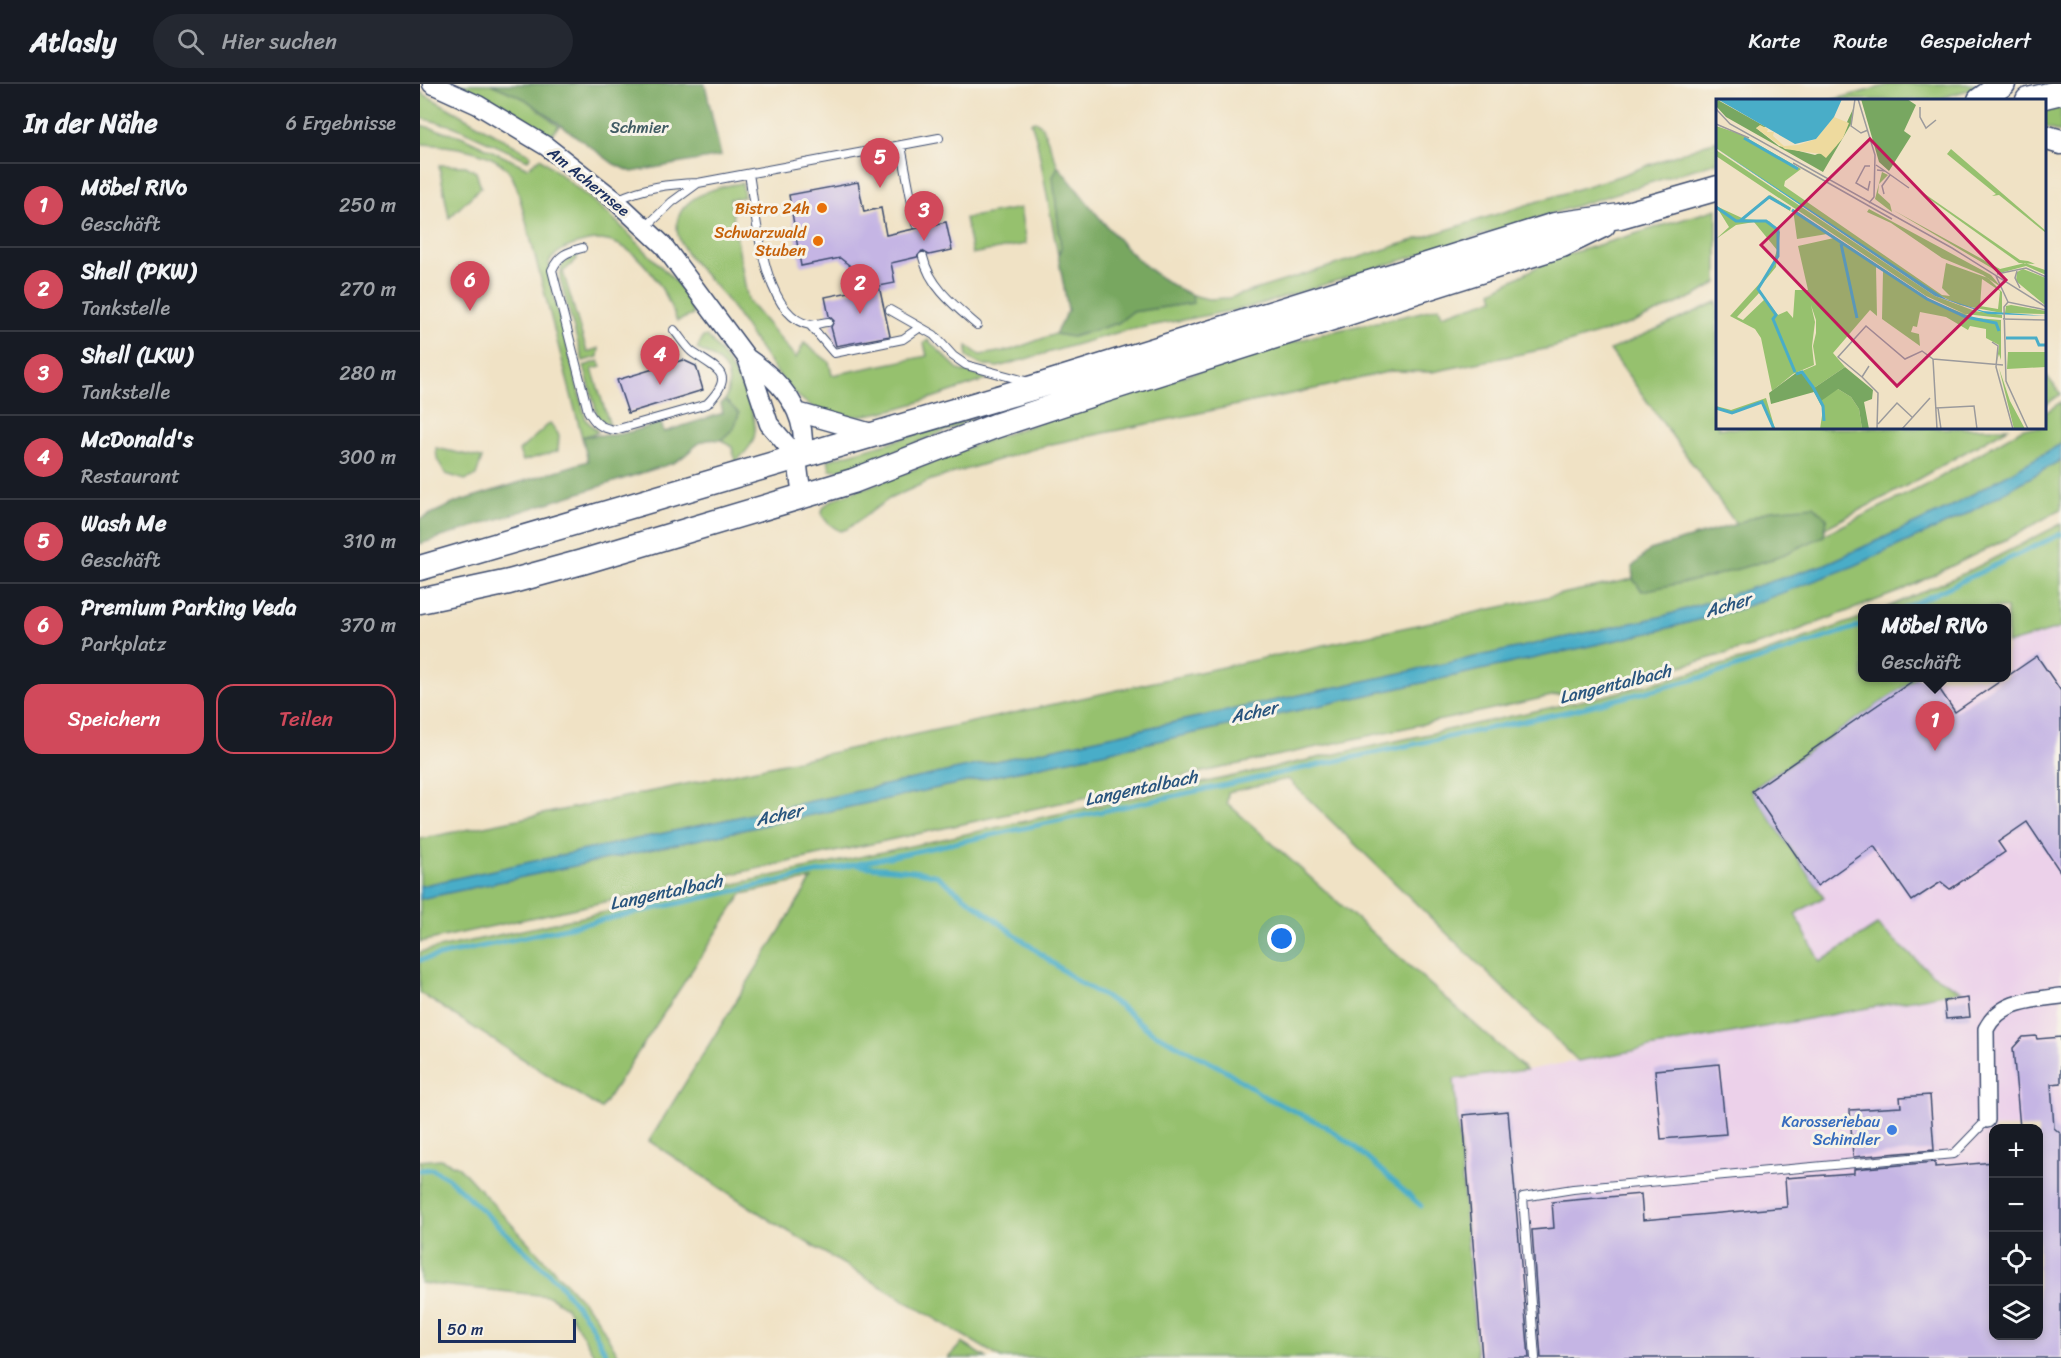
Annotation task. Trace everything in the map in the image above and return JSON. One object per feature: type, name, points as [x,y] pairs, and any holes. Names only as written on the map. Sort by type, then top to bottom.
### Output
[{"type":"main road","points":[[1981,99],[2003,84]]},
{"type":"main road","points":[[2032,99],[2061,92]]},
{"type":"main road","points":[[2046,138],[2061,142]]},
{"type":"main road","points":[[420,568],[1039,386],[1555,225],[1620,216],[1716,189]]},
{"type":"main road","points":[[420,601],[509,582],[582,562],[864,477],[995,426],[1069,401],[1562,245],[1620,216]]},
{"type":"street","name":"Am Achernsee","points":[[432,84],[478,105],[546,146],[615,200],[646,227],[683,269],[747,358]]},
{"type":"street","points":[[747,358],[769,424],[798,458]]},
{"type":"street","points":[[747,358],[764,370],[790,398],[797,412],[803,442],[798,458],[802,496]]},
{"type":"street","points":[[797,412],[877,434]]},
{"type":"street","points":[[1988,1120],[1986,1029],[1991,1019],[2000,1010],[2018,1002],[2061,996]]},
{"type":"lane","points":[[615,200],[636,191],[673,184],[698,183],[939,138]]},
{"type":"lane","points":[[901,146],[916,224]]},
{"type":"lane","points":[[749,174],[770,286],[779,301],[795,317],[810,325],[834,353],[903,339],[919,328]]},
{"type":"lane","points":[[646,227],[672,201],[698,183]]},
{"type":"lane","points":[[582,248],[562,256],[552,270],[588,411],[594,422],[603,429],[615,430],[707,404],[716,394],[722,382],[721,373],[710,362],[693,352],[674,330]]},
{"type":"lane","points":[[923,257],[926,270],[948,301],[977,325]]},
{"type":"lane","points":[[890,310],[934,335],[952,356],[966,365],[980,370],[999,372],[1039,386]]},
{"type":"lane","points":[[810,325],[828,322]]},
{"type":"lane","points":[[1535,1358],[1523,1197],[1585,1188],[1954,1154],[1988,1120]]},
{"type":"shaded area","points":[[2061,628],[2061,1358],[1477,1358],[1454,1078],[1527,1070],[1960,990],[1932,974],[1877,925],[1820,962],[1795,914],[1824,897],[1751,790],[1911,682],[2011,682],[2011,643]]},
{"type":"green space","points":[[461,84],[491,84],[525,99],[559,126],[551,135]]},
{"type":"green space","name":"Schmier","points":[[491,84],[705,84],[721,156],[632,172],[614,164],[525,99]]},
{"type":"green space","points":[[1892,84],[1987,84],[1939,99],[1836,99]]},
{"type":"green space","points":[[420,92],[531,155],[528,160],[453,126],[420,118]]},
{"type":"green space","points":[[2061,107],[2061,133],[2046,127],[2046,111]]},
{"type":"green space","points":[[1035,121],[1042,126],[1058,166],[1053,177],[1061,248],[1058,255],[1037,141],[1031,122]]},
{"type":"green space","points":[[420,125],[461,136],[528,168],[540,158],[610,215],[678,284],[693,315],[677,321],[653,275],[628,250],[614,243],[598,240],[580,243],[563,250],[549,262],[553,293],[586,420],[598,432],[582,437],[518,190],[513,179],[504,167],[483,154],[470,150],[420,144]]},
{"type":"green space","points":[[1716,140],[1716,162],[1252,307],[1123,331],[998,367],[981,365],[967,357],[967,346],[980,355],[1011,350],[1055,334],[1072,337],[1118,323],[1132,312],[1192,303],[1192,295],[1208,299],[1229,298],[1619,176]]},
{"type":"green space","points":[[439,165],[466,166],[476,172],[481,187],[449,218]]},
{"type":"green space","points":[[1058,166],[1102,221],[1134,256],[1171,284],[1192,295],[1193,303],[1132,312],[1118,323],[1072,337],[1055,334],[1068,310],[1058,255],[1061,248],[1053,177]]},
{"type":"green space","points":[[742,183],[744,197],[730,199],[749,302],[796,358],[804,343],[829,362],[832,375],[927,356],[924,343],[928,340],[959,370],[989,379],[911,404],[869,414],[835,415],[811,406],[803,400],[788,386],[732,307],[690,258],[678,236],[678,219],[687,204],[714,189]]},
{"type":"green space","points":[[1020,208],[1026,244],[972,254],[965,218]]},
{"type":"green space","points":[[1716,209],[1716,284],[1697,295],[1633,323],[1555,347],[1432,372],[1391,371],[1047,445],[931,480],[889,499],[847,529],[840,531],[822,515],[823,508],[837,498],[969,447],[1156,384],[1311,337],[1439,307],[1442,315],[1494,299],[1492,291],[1552,259]]},
{"type":"green space","points":[[576,254],[577,259],[563,272],[587,352],[599,348],[598,357],[583,361],[560,279],[562,264]]},
{"type":"green space","points":[[1716,302],[1716,429],[2006,429],[1904,487],[1825,528],[1827,519],[1771,510],[1736,524],[1610,350]]},
{"type":"green space","points":[[707,336],[741,386],[753,416],[755,430],[753,441],[735,462],[732,447],[721,440],[734,428],[739,414],[725,400],[729,382],[725,368],[697,349],[703,337]]},
{"type":"green space","points":[[599,361],[601,367],[592,369],[610,426],[598,417],[584,366]]},
{"type":"green space","points":[[2046,375],[2061,394],[2046,404]]},
{"type":"green space","points":[[725,400],[739,413],[734,428],[721,440],[705,440],[673,463],[420,544],[420,519],[457,502],[588,461],[582,437],[622,434],[661,423],[664,432],[723,413],[721,404]]},
{"type":"green space","points":[[2061,402],[2061,444],[1947,509],[1826,564],[1664,616],[420,886],[420,839],[723,776],[1633,579],[1642,591],[1776,558],[1932,482],[2021,429],[2046,429],[2046,412]]},
{"type":"green space","points":[[991,413],[850,469],[830,470],[828,460]]},
{"type":"green space","points":[[550,423],[559,435],[558,451],[523,461],[519,451]]},
{"type":"green space","points":[[436,448],[482,458],[476,476],[465,480],[446,474],[437,459]]},
{"type":"green space","points":[[2061,460],[2061,509],[2021,532],[1903,590],[1866,604],[1858,604],[1858,607],[1767,642],[1693,663],[1575,691],[420,942],[420,899],[1653,632],[1739,609],[1961,517]]},
{"type":"green space","points":[[1814,506],[1827,519],[1824,536],[1776,558],[1707,578],[1642,591],[1633,579],[1632,567],[1650,550],[1736,524],[1771,510]]},
{"type":"green space","points":[[2061,524],[2061,628],[2011,643],[2011,604],[1895,604],[1965,573]]},
{"type":"green space","points":[[1858,619],[1858,682],[1911,682],[1751,790],[1824,897],[1795,914],[1820,962],[1877,925],[1932,974],[1961,991],[1578,1061],[1288,779],[1228,792],[1227,803],[1526,1070],[1454,1079],[1477,1358],[1001,1358],[776,1224],[649,1141],[812,879],[742,894],[601,1109],[420,993],[420,952],[1604,696],[1755,656]]},
{"type":"green space","points":[[440,1159],[459,1167],[595,1315],[620,1358],[596,1358],[566,1307],[549,1296],[420,1283],[420,1161]]},
{"type":"green space","points":[[962,1343],[987,1358],[948,1358]]},
{"type":"water","name":"Acher","points":[[2061,444],[2061,460],[1961,517],[1854,566],[1739,609],[1653,632],[1204,731],[420,899],[420,886],[1664,616],[1826,564],[1947,509]]},
{"type":"building","points":[[858,182],[864,212],[881,208],[886,235],[946,222],[952,250],[929,255],[922,251],[917,257],[891,263],[895,283],[879,286],[890,336],[836,346],[831,327],[834,321],[829,316],[825,297],[859,290],[854,269],[840,258],[801,266],[789,195]]},
{"type":"building","points":[[683,360],[696,366],[703,390],[628,413],[617,380]]},
{"type":"building","points":[[2037,656],[2061,691],[2061,873],[2027,822],[1998,842],[2005,852],[1950,889],[1941,882],[1912,901],[1874,846],[1817,886],[1752,791],[1911,682],[1935,682],[1955,712],[1999,682],[2011,682],[2011,674]]},
{"type":"building","points":[[1968,998],[1970,1017],[1946,1019],[1944,1001]]},
{"type":"building","points":[[2036,1036],[2037,1039],[2061,1037],[2061,1083],[2051,1084],[2054,1128],[2061,1134],[2061,1358],[1541,1358],[1532,1230],[1554,1228],[1552,1202],[1641,1194],[1643,1220],[1787,1207],[1785,1178],[1854,1173],[1854,1169],[1935,1162],[1935,1167],[1989,1162],[1989,1340],[2043,1340],[2043,1124],[2020,1124],[2013,1048],[2023,1037]]},
{"type":"building","points":[[1719,1064],[1726,1134],[1661,1139],[1655,1070]]},
{"type":"building","name":"Karosseriebau Schindler","points":[[1930,1095],[1934,1150],[1853,1157],[1850,1110],[1901,1107],[1900,1097]]},
{"type":"building","points":[[1508,1111],[1529,1358],[1482,1358],[1463,1115]]},
{"type":"waterway","name":"Langentalbach","points":[[1913,604],[2061,534]]},
{"type":"waterway","name":"Langentalbach","points":[[420,960],[1574,710],[1715,674],[1858,627]]},
{"type":"waterway","points":[[857,865],[937,876],[1077,981],[1119,1005],[1150,1031],[1227,1071],[1265,1097],[1325,1126],[1354,1146],[1421,1206]]},
{"type":"waterway","points":[[420,1170],[432,1169],[448,1178],[558,1282],[590,1323],[608,1358]]},
{"type":"place","name":"Wash Me","points":[[880,188]]},
{"type":"place","name":"Bistro 24h","points":[[822,208]]},
{"type":"place","name":"Schwarzwald Stuben","points":[[818,241]]},
{"type":"place","name":"Shell (LKW)","points":[[924,241]]},
{"type":"place","name":"Premium Parking Veda","points":[[470,311]]},
{"type":"place","name":"Shell (PKW)","points":[[860,314]]},
{"type":"place","name":"McDonald's","points":[[660,385]]},
{"type":"place","name":"Möbel RiVo","points":[[1935,751]]},
{"type":"place","name":"Karosseriebau Schindler","points":[[1892,1130]]}]
